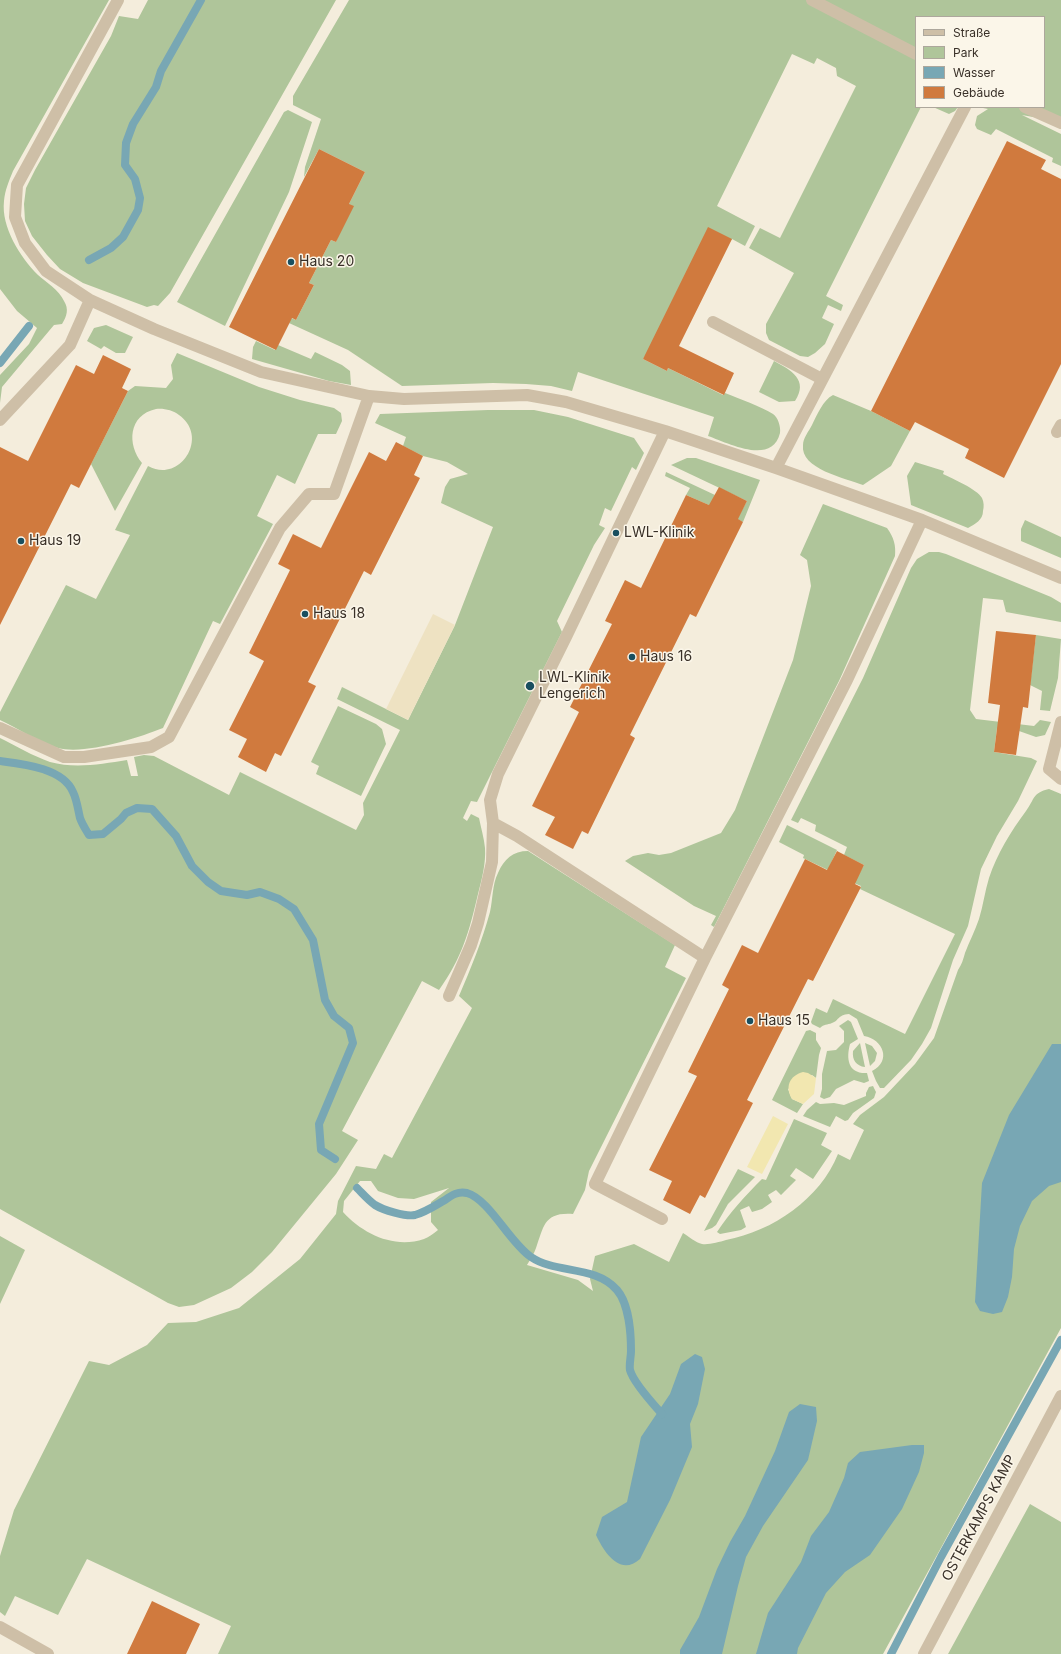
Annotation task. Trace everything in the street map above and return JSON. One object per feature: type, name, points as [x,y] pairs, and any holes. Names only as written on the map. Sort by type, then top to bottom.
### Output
[{"type":"street","points":[[118,0],[17,185],[15,217],[25,243],[46,271],[90,300],[154,329],[261,372],[369,396],[404,398],[527,395],[566,402],[665,431],[776,468],[922,520],[1061,578]]},
{"type":"street","points":[[812,0],[915,53]]},
{"type":"street","points":[[776,468],[964,108]]},
{"type":"street","points":[[1027,108],[1061,123]]},
{"type":"street","points":[[0,420],[70,344],[90,300]]},
{"type":"street","points":[[713,322],[822,379]]},
{"type":"street","points":[[0,728],[64,757],[84,757],[152,747],[169,737],[280,528],[310,494],[334,494],[369,396]]},
{"type":"street","points":[[449,996],[471,945],[478,923],[492,862],[493,823],[490,800],[498,774],[665,431]]},
{"type":"street","points":[[662,1219],[595,1184],[705,958],[847,680],[922,520]]},
{"type":"street","points":[[1061,722],[1048,769],[1061,779]]},
{"type":"street","points":[[493,823],[517,836],[705,958]]},
{"type":"street","name":"OSTERKAMPS KAMP","points":[[924,1654],[1061,1396]]},
{"type":"street","points":[[0,1627],[48,1654]]},
{"type":"green space","points":[[0,0],[109,0],[13,171],[6,189],[4,211],[13,241],[31,268],[59,293],[66,304],[67,310],[62,324],[54,325],[2,387],[0,403],[0,375],[29,344],[37,328],[17,311],[0,289]]},
{"type":"green space","points":[[148,0],[336,0],[170,293],[158,306],[154,305],[147,307],[83,283],[60,269],[32,236],[25,221],[24,204],[26,188],[35,170],[111,36],[119,16],[138,19]]},
{"type":"green space","points":[[349,0],[1061,0],[1061,122],[1022,115],[1061,134],[1061,166],[1052,162],[1053,158],[996,129],[991,135],[977,129],[975,125],[977,116],[988,109],[983,108],[1045,108],[1045,16],[915,16],[915,108],[920,108],[826,296],[843,305],[841,311],[828,305],[822,318],[834,324],[825,344],[808,357],[800,356],[769,340],[766,333],[766,324],[794,273],[749,248],[760,228],[780,238],[856,86],[837,76],[836,68],[817,58],[814,64],[792,54],[717,206],[755,226],[745,246],[732,239],[643,359],[667,371],[668,368],[723,395],[725,393],[756,405],[775,415],[779,422],[780,433],[775,443],[768,448],[759,450],[748,450],[737,447],[708,436],[714,417],[578,372],[572,391],[551,386],[493,383],[402,386],[348,350],[289,323],[291,318],[296,320],[314,285],[309,283],[331,240],[336,242],[349,204],[365,172],[319,149],[304,177],[305,167],[321,119],[293,105],[293,96]]},
{"type":"green space","points":[[935,108],[957,108],[949,114]]},
{"type":"green space","points":[[288,110],[312,122],[289,192],[225,326],[177,302],[284,112]]},
{"type":"green space","points":[[106,325],[133,337],[125,353],[116,353],[104,346],[101,349],[87,341],[94,328]]},
{"type":"green space","points":[[256,341],[275,350],[278,345],[311,359],[315,352],[342,365],[350,371],[351,385],[329,381],[252,359],[253,347]]},
{"type":"green space","points":[[177,353],[259,387],[300,400],[334,408],[341,413],[342,421],[336,434],[318,434],[295,484],[277,475],[257,516],[273,524],[220,624],[213,621],[163,728],[126,741],[96,747],[69,750],[58,748],[36,739],[0,720],[0,712],[66,585],[96,599],[130,535],[115,530],[148,466],[160,470],[171,469],[180,464],[187,456],[191,446],[192,435],[188,424],[174,412],[165,409],[156,409],[147,412],[140,417],[135,424],[132,440],[137,456],[142,463],[115,511],[91,464],[128,391],[135,386],[166,388],[173,379],[171,365]]},
{"type":"green space","points":[[774,361],[792,372],[799,381],[799,394],[795,401],[779,402],[759,392]]},
{"type":"green space","points":[[833,395],[871,411],[910,431],[891,466],[863,485],[835,476],[825,471],[809,460],[804,453],[803,442],[805,437],[823,404]]},
{"type":"green space","points":[[534,410],[568,417],[634,438],[644,453],[636,470],[632,467],[611,511],[605,508],[599,525],[605,528],[594,545],[557,621],[562,632],[477,802],[471,801],[463,818],[467,821],[471,814],[479,818],[485,844],[485,859],[471,921],[464,944],[454,967],[439,990],[422,981],[342,1131],[358,1140],[336,1174],[272,1252],[252,1272],[231,1288],[194,1305],[179,1307],[168,1303],[0,1209],[0,738],[37,757],[59,764],[88,765],[127,760],[131,776],[138,776],[134,757],[144,755],[154,756],[229,795],[240,772],[356,830],[364,815],[363,803],[400,730],[337,699],[342,687],[408,720],[455,625],[493,527],[441,503],[445,487],[450,479],[468,474],[447,462],[423,456],[403,446],[406,437],[375,423],[380,414]]},
{"type":"green space","points":[[687,458],[696,458],[760,480],[743,522],[737,519],[747,501],[671,465]]},
{"type":"green space","points":[[915,462],[944,471],[943,474],[975,491],[982,498],[984,504],[982,517],[968,528],[911,505],[907,476]]},
{"type":"green space","points":[[666,472],[715,495],[711,506],[686,495],[690,488],[665,476]]},
{"type":"green space","points":[[823,504],[887,528],[894,542],[895,556],[839,681],[714,927],[711,925],[716,916],[694,906],[625,861],[633,856],[648,853],[659,855],[671,853],[721,833],[735,810],[793,660],[811,586],[807,560],[800,555]]},
{"type":"green space","points":[[1025,520],[1061,537],[1061,558],[1021,541],[1021,529]]},
{"type":"green space","points":[[929,552],[946,554],[1051,597],[1061,603],[1061,622],[1006,612],[1003,600],[983,598],[970,710],[976,719],[1034,726],[1040,720],[1051,722],[1045,735],[1036,737],[1019,731],[997,728],[994,752],[1031,758],[1037,761],[1018,801],[997,836],[981,869],[968,926],[953,960],[931,1028],[911,1060],[884,1088],[880,1088],[872,1071],[882,1062],[883,1056],[883,1051],[876,1041],[864,1036],[857,1019],[849,1014],[842,1016],[834,1022],[820,1028],[812,1024],[811,1022],[816,1008],[827,1013],[833,999],[905,1034],[955,934],[860,889],[861,886],[854,883],[864,865],[844,855],[847,847],[815,831],[816,825],[801,818],[798,823],[791,820],[863,678],[911,568],[917,559]]},
{"type":"green space","points":[[1036,635],[1061,639],[1058,678],[1050,711],[1040,710],[1042,691],[1030,685]]},
{"type":"green space","points":[[338,706],[376,724],[382,729],[386,744],[361,796],[316,774],[319,766],[311,762]]},
{"type":"green space","points":[[1049,789],[1061,794],[1061,1328],[883,1654],[218,1654],[231,1626],[87,1559],[58,1615],[15,1596],[5,1616],[0,1612],[0,1556],[14,1510],[89,1361],[109,1365],[147,1345],[168,1323],[196,1322],[239,1308],[300,1259],[336,1214],[338,1201],[356,1166],[376,1169],[384,1154],[392,1158],[472,1008],[459,996],[487,923],[496,878],[500,868],[513,854],[528,851],[675,945],[665,967],[686,978],[589,1171],[585,1190],[573,1214],[556,1215],[547,1222],[527,1265],[578,1280],[593,1291],[590,1279],[595,1256],[634,1244],[669,1262],[683,1233],[702,1244],[744,1236],[777,1221],[807,1199],[820,1185],[838,1154],[850,1160],[864,1130],[853,1124],[860,1115],[884,1097],[915,1064],[934,1038],[958,970],[976,928],[989,878],[996,860],[1034,797],[1040,792]],"holes":[[[360,1181],[371,1181],[378,1191],[398,1198],[414,1199],[449,1188],[431,1202],[431,1222],[438,1230],[424,1239],[413,1242],[402,1242],[380,1238],[360,1227],[343,1212],[344,1201]]]},
{"type":"green space","points":[[787,825],[837,850],[828,870],[803,858],[804,855],[779,842]]},
{"type":"green space","points":[[848,1020],[851,1022],[858,1039],[850,1044],[848,1055],[850,1064],[856,1071],[867,1073],[869,1081],[864,1083],[854,1080],[836,1089],[830,1097],[824,1099],[820,1097],[822,1089],[822,1074],[827,1051],[836,1050],[844,1042],[844,1031],[839,1026]]},
{"type":"green space","points":[[810,1030],[816,1033],[816,1040],[821,1048],[816,1078],[812,1075],[788,1089],[792,1099],[803,1104],[797,1113],[772,1100],[806,1031]]},
{"type":"green space","points":[[860,1043],[865,1067],[857,1064],[853,1057],[853,1051]]},
{"type":"green space","points":[[865,1043],[872,1046],[877,1053],[875,1061],[870,1066]]},
{"type":"green space","points":[[873,1086],[876,1092],[874,1098],[853,1113],[848,1120],[845,1121],[836,1116],[830,1127],[803,1116],[816,1102],[820,1104],[834,1103],[844,1105],[866,1096],[869,1087]]},
{"type":"green space","points":[[794,1119],[827,1133],[821,1145],[832,1151],[813,1179],[796,1168],[790,1176],[796,1180],[781,1195],[776,1190],[768,1195],[772,1202],[762,1209],[752,1212],[749,1206],[740,1210],[746,1227],[741,1230],[720,1234],[717,1232],[738,1204],[762,1179],[766,1180]]},
{"type":"green space","points":[[738,1169],[755,1177],[728,1204],[716,1225],[704,1231]]},
{"type":"green space","points":[[0,1236],[25,1250],[0,1304]]},
{"type":"green space","points":[[1030,1504],[1061,1522],[1061,1654],[948,1654]]},
{"type":"sand","points":[[803,1072],[816,1078],[814,1094],[803,1104],[792,1099],[789,1086],[794,1076]]},
{"type":"sand","points":[[773,1116],[788,1124],[762,1174],[747,1167]]},
{"type":"shaded area","points":[[433,614],[455,625],[408,720],[386,709]]},
{"type":"water","points":[[1052,1044],[1061,1044],[1061,1182],[1049,1186],[1032,1201],[1020,1226],[1014,1249],[1012,1277],[1008,1297],[1002,1312],[993,1314],[980,1311],[975,1302],[982,1183],[1009,1115]]},
{"type":"water","points":[[695,1354],[702,1357],[705,1369],[698,1404],[690,1424],[692,1447],[670,1500],[640,1559],[633,1564],[619,1564],[608,1555],[596,1535],[602,1517],[627,1502],[641,1437],[670,1394],[681,1364]]},
{"type":"water","points":[[800,1404],[816,1407],[817,1421],[808,1460],[763,1526],[746,1557],[722,1654],[680,1654],[680,1650],[699,1617],[717,1569],[745,1516],[775,1451],[789,1412]]},
{"type":"water","points":[[912,1445],[924,1445],[924,1453],[919,1472],[902,1509],[870,1555],[845,1572],[826,1593],[798,1648],[797,1654],[756,1654],[768,1613],[801,1562],[811,1536],[829,1512],[844,1478],[848,1463],[860,1452]]},
{"type":"building","points":[[1007,141],[1046,160],[1041,169],[1061,179],[1061,364],[1004,478],[965,458],[969,449],[915,422],[910,431],[871,411]]},
{"type":"building","name":"Haus 20","points":[[319,149],[365,172],[349,204],[354,206],[336,242],[331,240],[309,283],[314,285],[296,320],[292,318],[276,350],[229,327]]},
{"type":"building","points":[[708,227],[732,239],[679,346],[734,373],[724,395],[668,368],[667,371],[643,359]]},
{"type":"building","name":"Haus 19","points":[[103,355],[131,369],[122,388],[128,391],[79,488],[71,484],[0,625],[0,447],[28,461],[76,365],[94,374]]},
{"type":"building","name":"Haus 18","points":[[396,442],[423,456],[414,475],[420,478],[371,575],[364,571],[308,682],[316,686],[281,756],[275,753],[266,772],[238,757],[247,739],[229,730],[264,661],[249,653],[290,570],[278,564],[293,534],[321,548],[369,452],[386,461]]},
{"type":"building","name":"Haus 16","points":[[719,487],[747,501],[738,519],[743,522],[696,617],[690,614],[630,735],[635,738],[588,834],[582,831],[573,849],[545,835],[555,817],[532,806],[579,712],[570,707],[612,624],[605,621],[625,580],[641,588],[686,495],[709,505]]},
{"type":"building","points":[[996,631],[1036,635],[1028,708],[1023,707],[1016,755],[994,752],[1000,705],[988,703]]},
{"type":"building","name":"Haus 15","points":[[837,851],[864,865],[855,884],[861,887],[813,981],[808,979],[747,1100],[753,1103],[705,1198],[700,1195],[690,1214],[663,1200],[672,1181],[649,1170],[697,1076],[688,1072],[729,989],[722,985],[742,945],[758,953],[805,859],[827,870]]},
{"type":"building","points":[[152,1601],[200,1624],[186,1654],[127,1654]]},
{"type":"waterway","points":[[89,260],[111,248],[123,237],[138,210],[140,198],[135,179],[125,165],[126,143],[133,124],[156,87],[161,71],[201,0]]},
{"type":"waterway","points":[[0,363],[29,326]]},
{"type":"waterway","points":[[0,761],[31,766],[52,772],[61,777],[73,792],[80,818],[89,835],[103,834],[126,813],[137,808],[152,809],[176,836],[192,866],[208,882],[221,891],[247,895],[260,892],[279,899],[294,909],[313,940],[325,1000],[334,1016],[349,1028],[353,1043],[319,1124],[321,1150],[335,1159]]},
{"type":"waterway","points":[[357,1188],[375,1205],[395,1213],[406,1215],[419,1214],[455,1194],[467,1193],[484,1204],[515,1242],[531,1257],[552,1266],[587,1273],[608,1282],[621,1296],[627,1311],[631,1351],[630,1370],[632,1375],[644,1393],[662,1414]]},
{"type":"waterway","points":[[891,1654],[941,1557],[1061,1340]]},
{"type":"place","name":"Haus 20","points":[[291,262]]},
{"type":"place","name":"LWL-Klinik","points":[[616,533]]},
{"type":"place","name":"Haus 19","points":[[21,541]]},
{"type":"place","name":"Haus 18","points":[[305,614]]},
{"type":"place","name":"Haus 16","points":[[632,657]]},
{"type":"place","name":"LWL-Klinik Lengerich","points":[[530,686]]},
{"type":"place","name":"Haus 15","points":[[750,1021]]}]
